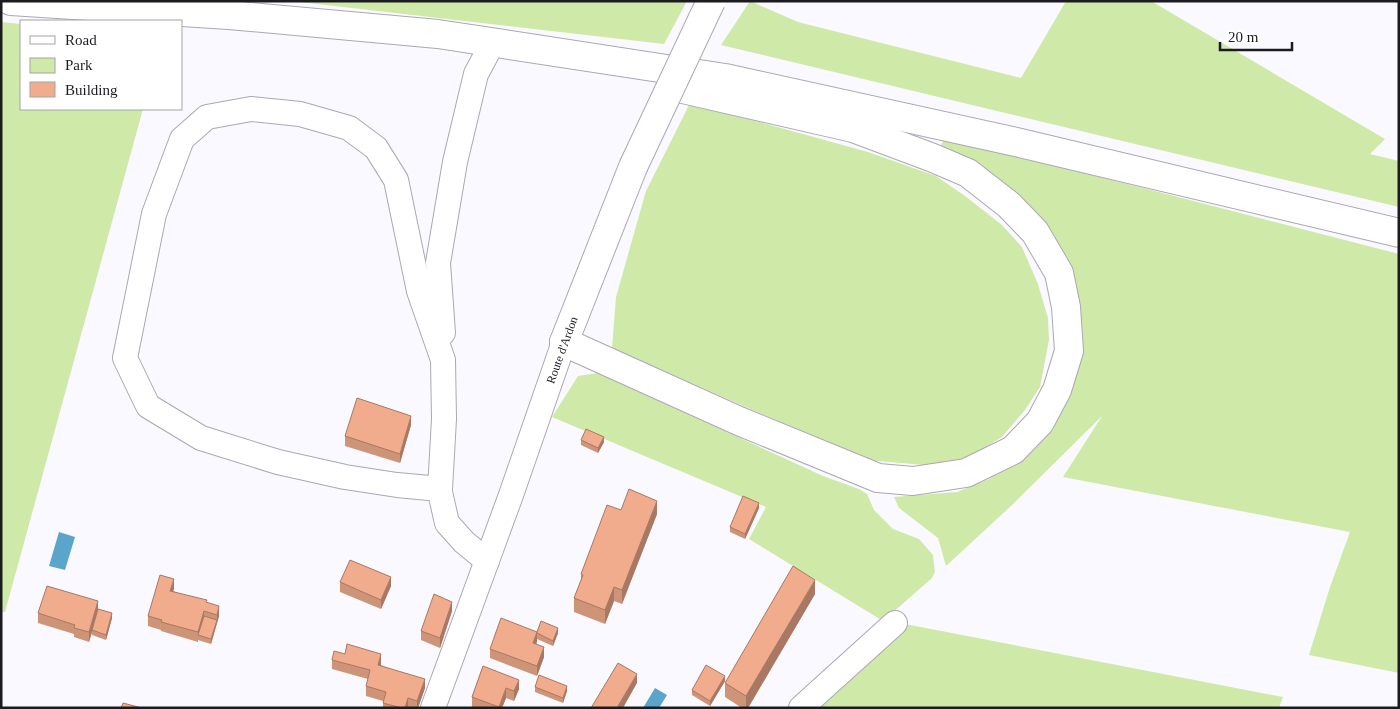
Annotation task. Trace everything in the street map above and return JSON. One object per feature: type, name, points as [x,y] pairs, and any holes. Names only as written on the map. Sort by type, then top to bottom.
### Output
[{"type":"main road","points":[[11,1],[229,15],[438,34],[725,78],[1016,142],[1399,233]]},
{"type":"main road","name":"Route d'Ardon","points":[[564,342],[633,168],[711,1]]},
{"type":"main road","points":[[438,34],[853,128],[968,173],[1009,205],[1035,232],[1059,273],[1066,307],[1069,351],[1057,390],[1040,422],[1013,450],[966,473],[913,481],[878,478],[852,468],[739,422],[564,342]]},
{"type":"street","points":[[487,561],[464,542],[448,523],[440,492],[444,419],[438,263],[455,162],[476,74],[491,46]]},
{"type":"street","points":[[440,489],[345,478],[278,462],[201,438],[148,406],[125,358],[154,214],[182,139],[207,117],[251,109],[300,114],[349,128],[376,148],[396,180],[419,291],[443,360]]},
{"type":"street","name":"Route d'Ardon","points":[[433,708],[564,342]]},
{"type":"street","points":[[801,708],[895,623]]},
{"type":"green space","points":[[291,1],[687,1],[664,44]]},
{"type":"green space","points":[[750,1],[798,22],[1021,78],[1066,1],[1151,1],[1385,139],[1370,154],[1399,161],[1399,207],[721,45]]},
{"type":"green space","points":[[1,22],[20,24],[20,110],[143,110],[5,612],[1,612]]},
{"type":"green space","points":[[690,103],[868,152],[936,176],[1002,225],[1022,247],[1038,284],[1048,318],[1049,340],[1040,387],[1025,410],[1002,437],[971,456],[935,466],[866,460],[612,348],[616,297],[646,191]]},
{"type":"green space","points":[[945,137],[1399,254],[1399,673],[1309,655],[1330,587],[1350,532],[1063,477],[1102,416],[1012,505],[946,566],[938,538],[899,508],[894,497],[957,492],[989,479],[1024,453],[1053,424],[1071,283],[940,147]]},
{"type":"green space","points":[[598,373],[823,476],[859,489],[867,494],[874,510],[893,529],[919,539],[933,555],[935,572],[932,578],[883,621],[749,539],[766,507],[552,417],[578,376]]},
{"type":"green space","points":[[905,624],[1283,697],[1279,708],[809,708]]},
{"type":"water","points":[[59,532],[75,537],[65,570],[49,566]]},
{"type":"water","points":[[655,688],[667,695],[659,708],[643,708]]},
{"type":"building","points":[[357,398],[411,416],[400,454],[345,436]]},
{"type":"building","points":[[586,429],[604,437],[598,448],[581,440]]},
{"type":"building","points":[[629,489],[657,501],[622,590],[614,587],[605,610],[574,598],[607,505],[621,510]]},
{"type":"building","points":[[743,496],[759,503],[745,534],[730,527]]},
{"type":"building","points":[[350,560],[391,577],[381,600],[340,582]]},
{"type":"building","points":[[793,566],[815,580],[746,696],[725,683]]},
{"type":"building","points":[[160,575],[174,579],[170,591],[207,600],[206,602],[219,606],[217,615],[204,611],[198,632],[161,622],[162,620],[148,616]]},
{"type":"building","points":[[47,586],[98,601],[89,632],[74,628],[75,625],[38,613]]},
{"type":"building","points":[[434,594],[452,602],[440,638],[421,631]]},
{"type":"building","points":[[98,609],[112,613],[106,635],[92,630]]},
{"type":"building","points":[[204,616],[217,620],[211,639],[198,635]]},
{"type":"building","points":[[501,618],[537,632],[533,643],[544,647],[537,666],[490,649]]},
{"type":"building","points":[[541,621],[558,628],[553,641],[537,633]]},
{"type":"building","points":[[347,644],[381,654],[378,665],[425,679],[417,701],[408,698],[405,708],[383,703],[386,692],[366,686],[370,670],[332,660],[334,651],[345,654]]},
{"type":"building","points":[[618,663],[637,674],[618,706],[620,708],[591,708]]},
{"type":"building","points":[[706,665],[725,676],[710,701],[692,690]]},
{"type":"building","points":[[483,666],[519,680],[514,691],[506,688],[499,707],[472,697]]},
{"type":"building","points":[[539,675],[567,686],[563,698],[535,687]]},
{"type":"building","points":[[123,703],[142,708],[121,708]]}]
